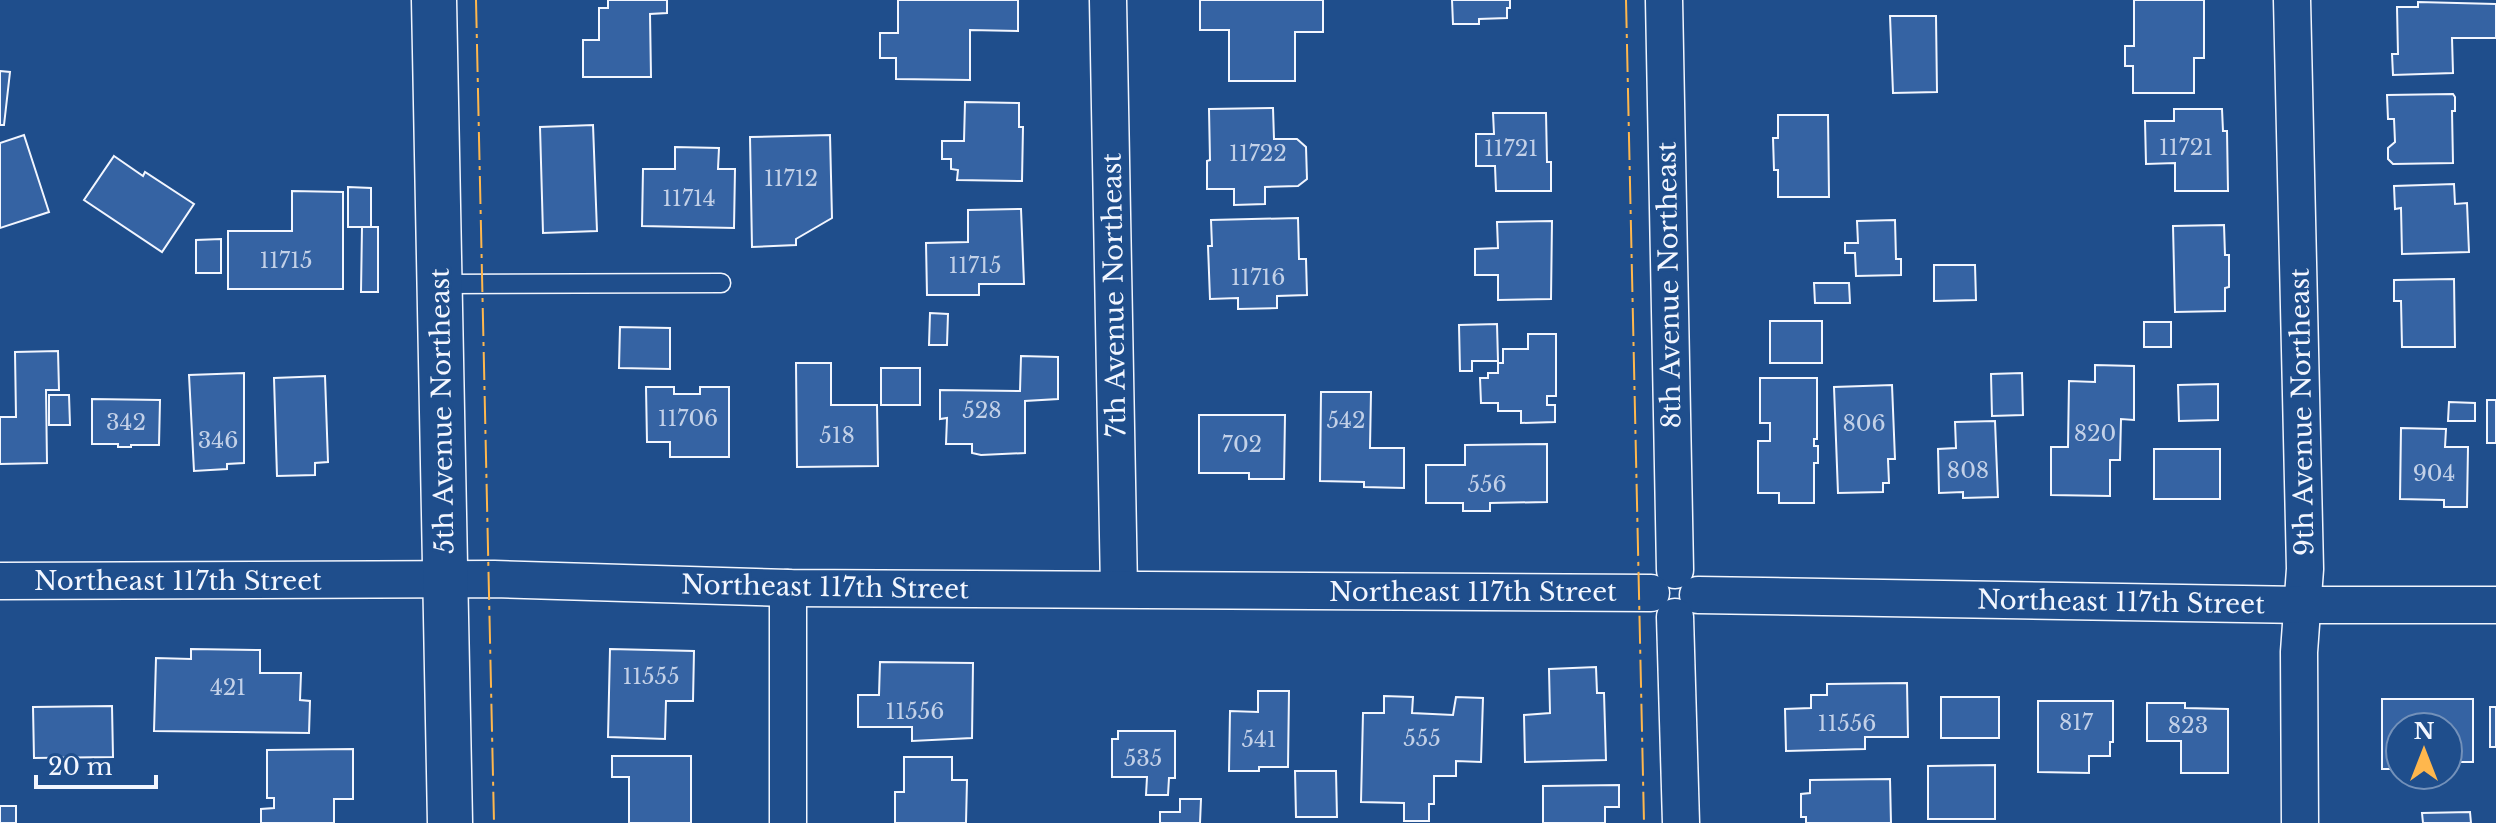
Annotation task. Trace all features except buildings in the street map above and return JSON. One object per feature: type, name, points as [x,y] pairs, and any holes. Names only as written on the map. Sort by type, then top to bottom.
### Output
[{"type":"main road","name":"5th Avenue Northeast","points":[[434,0],[450,823]]},
{"type":"street","name":"7th Avenue Northeast","points":[[1108,0],[1119,589]]},
{"type":"street","name":"8th Avenue Northeast","points":[[1664,0],[1681,823]]},
{"type":"street","name":"9th Avenue Northeast","points":[[2292,0],[2305,569],[2299,652],[2300,823]]},
{"type":"street","name":"Northeast 117th Street","points":[[0,581],[494,579],[788,588],[1675,594],[2302,605],[2496,605]]},
{"type":"street","points":[[788,588],[788,823]]},
{"type":"lane","points":[[440,284],[721,283]]},
{"type":"power","points":[[476,0],[494,823]]},
{"type":"power","points":[[1626,0],[1644,823]]}]
